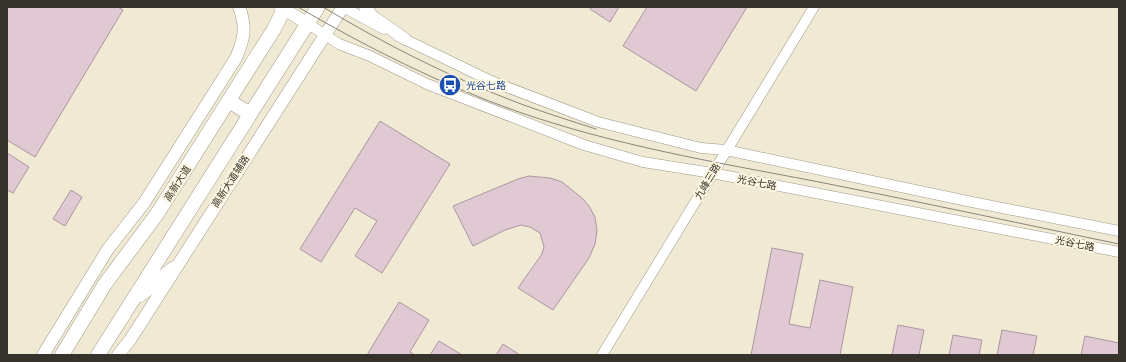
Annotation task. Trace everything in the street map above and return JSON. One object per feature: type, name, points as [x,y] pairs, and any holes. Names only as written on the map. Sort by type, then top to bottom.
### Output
[{"type":"highway","points":[[98,355],[318,7]]},
{"type":"highway","name":"高新大道","points":[[62,355],[105,284],[157,214],[229,101],[274,29],[283,8]]},
{"type":"highway","points":[[229,101],[250,114]]},
{"type":"highway","points":[[132,301],[174,268]]},
{"type":"main road","points":[[43,355],[108,249],[144,203],[236,58],[244,40],[244,26],[239,7]]},
{"type":"main road","name":"高新大道辅路","points":[[118,355],[130,340],[174,268],[343,7]]},
{"type":"main road","points":[[365,7],[372,16],[405,39]]},
{"type":"main road","name":"光谷七路","points":[[283,8],[307,23]]},
{"type":"main road","points":[[89,310],[94,272]]},
{"type":"main road","points":[[126,355],[130,340]]},
{"type":"street","name":"光谷七路","points":[[343,7],[356,16],[491,81],[598,122],[701,148],[726,150],[972,202],[1119,231]]},
{"type":"street","name":"九峰三路","points":[[602,355],[814,7]]},
{"type":"street","name":"光谷七路","points":[[307,23],[339,44],[370,56],[427,84],[584,145],[643,162],[712,173],[1119,252]]},
{"type":"building","points":[[7,7],[118,7],[123,10],[35,157],[7,140]]},
{"type":"building","points":[[591,7],[619,7],[610,22],[590,9]]},
{"type":"building","points":[[647,7],[747,7],[696,91],[623,46]]},
{"type":"building","points":[[380,121],[450,164],[382,273],[355,256],[377,221],[355,208],[321,262],[300,249]]},
{"type":"building","points":[[7,153],[29,167],[13,193],[7,190]]},
{"type":"building","points":[[529,176],[550,178],[562,182],[582,198],[589,206],[595,217],[597,231],[595,244],[589,258],[553,310],[518,288],[542,254],[544,247],[540,233],[530,227],[521,225],[505,230],[473,246],[453,206],[518,179]]},
{"type":"building","points":[[71,190],[82,197],[65,226],[53,219]]},
{"type":"building","points":[[772,248],[803,254],[789,324],[810,328],[820,280],[853,287],[840,355],[751,355]]},
{"type":"building","points":[[399,302],[429,320],[410,352],[415,355],[367,355]]},
{"type":"building","points":[[898,325],[924,330],[919,355],[892,355]]},
{"type":"building","points":[[1002,330],[1037,336],[1033,355],[997,355]]},
{"type":"building","points":[[953,335],[982,340],[979,355],[949,355]]},
{"type":"building","points":[[1085,336],[1119,343],[1119,355],[1081,355]]},
{"type":"building","points":[[439,341],[462,355],[430,355]]},
{"type":"building","points":[[503,344],[520,355],[496,355]]},
{"type":"tram line","points":[[298,7],[351,37],[432,77],[516,111],[589,134],[664,152],[890,196],[1119,244]]},
{"type":"tram line","points":[[323,7],[395,48],[445,72],[521,104],[596,129]]},
{"type":"place","name":"光谷七路","points":[[450,85]]}]
